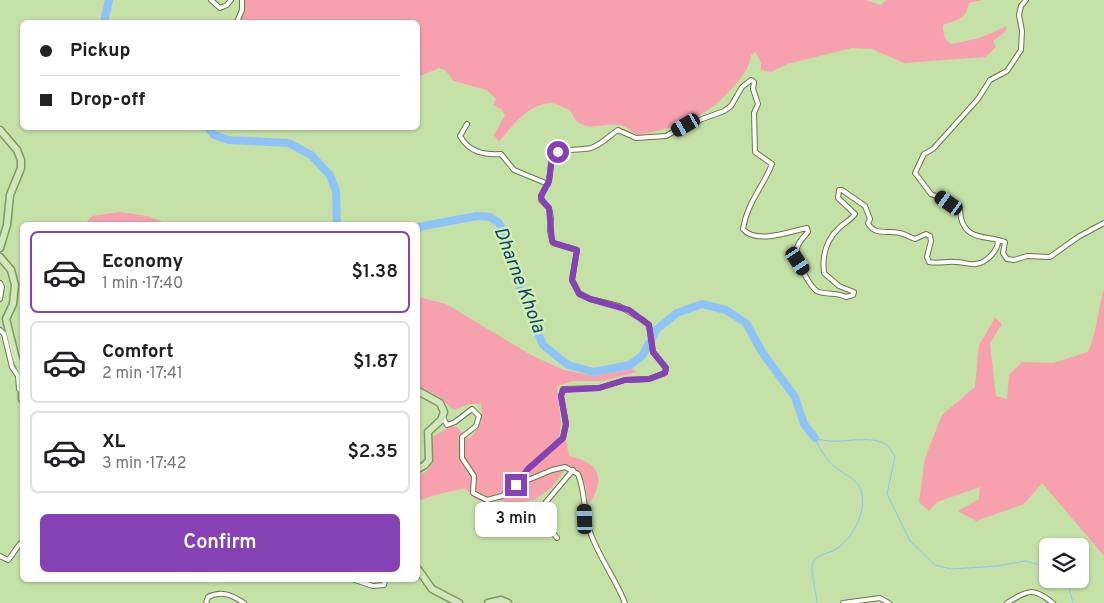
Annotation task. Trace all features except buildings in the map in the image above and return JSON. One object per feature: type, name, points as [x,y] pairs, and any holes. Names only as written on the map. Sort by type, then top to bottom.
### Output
[{"type":"main road","points":[[0,130],[17,150],[21,160],[21,168],[10,194],[7,225],[0,248]]},
{"type":"main road","points":[[0,257],[11,270],[15,285],[13,304],[6,319],[20,368]]},
{"type":"main road","points":[[420,392],[440,403],[444,412],[443,417],[429,429],[429,460],[420,468]]},
{"type":"main road","points":[[420,572],[432,589],[459,603]]},
{"type":"main road","points":[[488,603],[501,600],[508,603]]},
{"type":"street","points":[[211,0],[220,8],[227,5],[231,0]]},
{"type":"street","points":[[238,20],[242,10],[242,0]]},
{"type":"street","points":[[1026,0],[1021,6],[1019,15],[1022,31],[1021,50],[1007,71],[990,80],[978,99],[933,149],[924,154],[915,174],[931,194],[959,206],[961,219],[969,232],[985,239],[1004,242],[1002,253],[1007,259],[1014,260],[1028,256],[1050,257],[1078,237],[1104,223]]},
{"type":"street","points":[[443,417],[447,424],[455,422],[472,409],[479,416],[476,426],[462,437],[462,458],[474,476],[473,493],[487,500],[502,496],[516,485],[528,469],[563,438],[566,424],[561,396],[563,390],[599,388],[625,380],[649,379],[665,373],[666,368],[653,352],[649,325],[619,306],[590,299],[579,294],[572,280],[577,250],[552,241],[549,208],[541,196],[548,184],[552,157],[558,152],[591,148],[618,130],[636,138],[666,136],[686,125],[724,111],[731,106],[742,87],[751,80],[754,82],[753,89],[758,104],[754,113],[755,152],[772,164],[762,186],[746,211],[743,229],[752,235],[781,235],[807,228],[808,232],[800,241],[796,252],[808,283],[819,292],[838,292],[846,297],[853,295],[854,292],[839,286],[824,273],[825,248],[832,235],[855,214],[838,198],[839,190],[842,190],[865,206],[870,218],[868,223],[876,231],[900,233],[915,239],[926,234],[930,236],[931,241],[926,257],[929,262],[980,263],[995,250],[998,240]]},
{"type":"street","points":[[467,124],[460,136],[469,148],[486,154],[501,154],[514,170],[548,184]]},
{"type":"street","points":[[0,283],[2,287],[0,299]]},
{"type":"street","points":[[0,330],[4,334],[12,367],[18,376],[20,390]]},
{"type":"street","points":[[516,485],[552,470],[565,467],[578,474],[584,490],[585,519],[592,538],[618,584],[625,603]]},
{"type":"street","points":[[557,538],[545,524],[544,509],[546,502],[573,470]]},
{"type":"street","points":[[0,556],[8,560],[10,559],[20,544]]},
{"type":"street","points":[[361,582],[373,586],[384,585],[385,582]]},
{"type":"street","points":[[1007,603],[1026,591],[1031,591],[1044,595],[1053,603]]},
{"type":"street","points":[[206,603],[208,597],[214,594],[224,594],[244,603]]},
{"type":"street","points":[[843,603],[880,598],[889,603]]},
{"type":"shaded area","points":[[242,0],[865,0],[881,5],[886,0],[983,0],[969,3],[963,16],[943,25],[945,38],[951,44],[986,35],[1006,26],[1006,31],[993,41],[996,47],[985,57],[904,63],[872,49],[852,48],[787,64],[771,72],[761,70],[761,63],[755,52],[751,55],[749,64],[743,74],[725,96],[703,113],[680,124],[637,135],[620,125],[585,126],[574,118],[570,110],[550,103],[527,112],[499,142],[494,135],[505,115],[501,109],[493,105],[496,99],[487,90],[454,81],[445,70],[439,68],[420,76],[420,20],[242,20]]},
{"type":"shaded area","points":[[120,212],[147,216],[163,222],[87,222],[92,216]]},
{"type":"shaded area","points":[[1104,288],[1104,556],[1042,483],[1024,504],[976,521],[958,511],[979,499],[980,487],[937,502],[929,511],[919,502],[925,458],[942,415],[975,387],[979,345],[995,318],[1002,324],[990,343],[996,396],[1007,399],[1009,375],[1022,362],[1053,363],[1088,352]]},
{"type":"shaded area","points":[[420,298],[446,304],[531,355],[564,370],[594,376],[632,369],[637,372],[602,381],[573,381],[557,386],[561,423],[559,437],[566,441],[569,456],[587,462],[598,475],[597,488],[590,502],[588,501],[582,477],[574,469],[562,465],[560,466],[564,471],[551,488],[534,500],[514,503],[496,500],[486,504],[474,498],[465,488],[420,501],[420,475],[432,464],[432,437],[451,426],[457,427],[468,439],[478,428],[481,419],[481,404],[469,404],[454,410],[438,396],[420,387]]},
{"type":"waterway","name":"Dharne Khola","points":[[104,20],[109,0]]},
{"type":"waterway","name":"Dharne Khola","points":[[210,130],[214,135],[229,140],[289,143],[311,155],[330,175],[336,191],[337,222]]},
{"type":"waterway","name":"Dharne Khola","points":[[420,227],[477,216],[490,217],[499,223],[508,242],[516,278],[543,345],[568,365],[594,372],[630,365],[642,356],[657,329],[677,313],[702,304],[726,310],[746,323],[762,352],[795,397],[804,424],[815,438]]},
{"type":"waterway","name":"Dharne Khola","points":[[815,438],[833,441],[869,440],[888,446],[895,456],[887,494],[910,541],[935,565],[951,569],[997,566],[1025,561],[1039,565]]},
{"type":"waterway","points":[[815,439],[829,461],[857,483],[862,494],[863,503],[858,521],[849,537],[836,549],[817,557],[813,562],[812,570],[817,603]]},
{"type":"waterway","name":"Dharne Khola","points":[[1069,588],[1073,603]]},
{"type":"route","points":[[516,485],[528,469],[563,438],[566,424],[561,396],[563,390],[571,388],[599,388],[625,380],[639,381],[649,379],[665,373],[666,368],[653,352],[649,325],[629,310],[579,294],[572,280],[577,250],[552,241],[549,208],[541,196],[549,181],[552,157],[558,152]]}]
